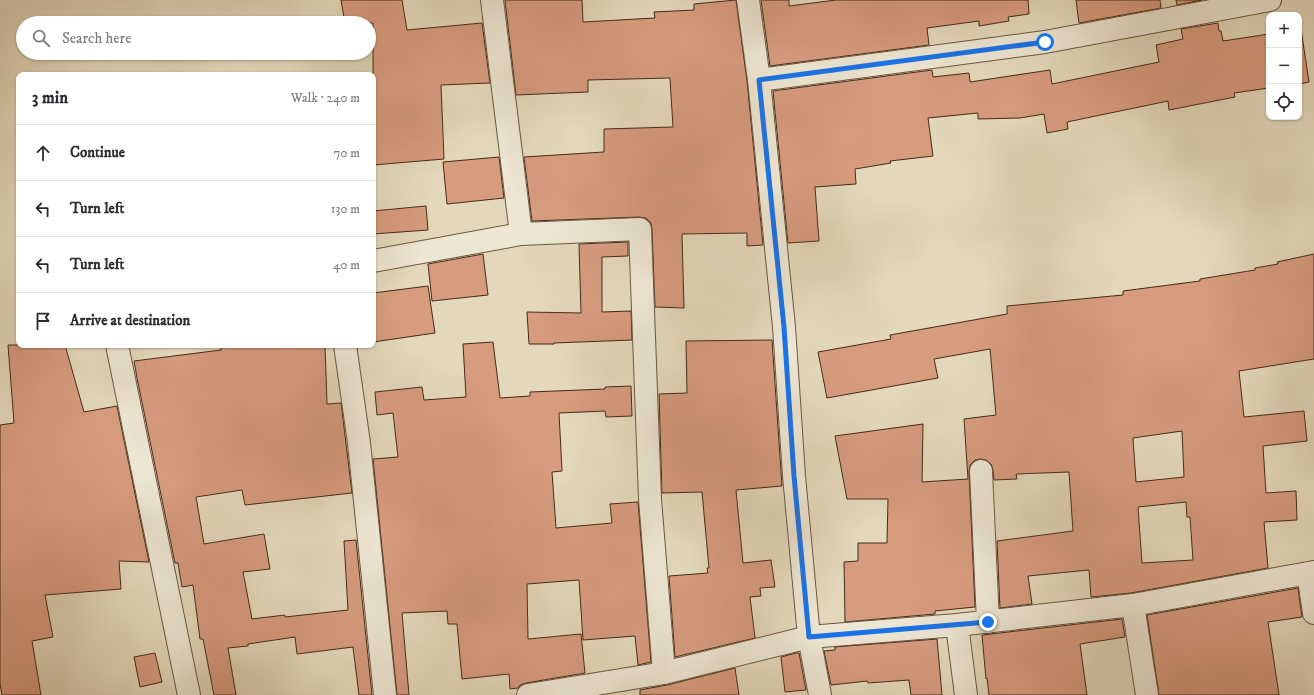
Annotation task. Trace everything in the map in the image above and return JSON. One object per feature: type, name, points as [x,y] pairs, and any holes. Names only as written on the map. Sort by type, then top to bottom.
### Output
[{"type":"street","points":[[492,0],[521,234]]},
{"type":"street","points":[[748,0],[759,80],[784,327],[794,476],[809,637],[820,695]]},
{"type":"street","points":[[759,80],[1045,42],[1270,0]]},
{"type":"street","points":[[376,260],[521,234],[640,229],[650,500],[664,673]]},
{"type":"street","points":[[118,348],[189,695]]},
{"type":"street","points":[[345,348],[359,444],[385,695]]},
{"type":"street","points":[[981,471],[988,622]]},
{"type":"street","points":[[528,695],[664,673],[809,637],[988,622],[1133,605],[1311,572],[1314,613]]},
{"type":"street","points":[[1133,605],[1147,695]]},
{"type":"street","points":[[957,625],[966,695]]},
{"type":"building","points":[[341,0],[402,0],[407,30],[482,23],[490,83],[441,85],[444,159],[376,165],[376,72],[373,72],[373,60],[376,60],[376,16],[344,16]]},
{"type":"building","points":[[505,0],[582,0],[583,22],[655,18],[654,12],[694,10],[694,4],[736,0],[747,81],[763,245],[747,246],[747,233],[682,234],[684,308],[655,307],[652,229],[651,223],[646,218],[532,221],[524,157],[604,152],[604,129],[673,127],[670,78],[588,80],[588,92],[516,95]]},
{"type":"building","points":[[761,0],[789,0],[789,6],[836,0],[1028,0],[1029,14],[1008,17],[1009,21],[979,26],[979,21],[927,28],[929,45],[770,66]]},
{"type":"building","points":[[1076,0],[1160,0],[1161,8],[1079,23]]},
{"type":"building","points":[[1176,0],[1202,0],[1177,5]]},
{"type":"building","points":[[1218,23],[1223,41],[1266,34],[1266,88],[1234,93],[1235,97],[1169,110],[1168,101],[1067,122],[1068,129],[1047,133],[1044,114],[1020,118],[978,119],[978,113],[928,118],[933,156],[890,161],[891,163],[855,169],[856,184],[815,187],[819,241],[788,243],[773,91],[932,70],[933,77],[969,73],[970,82],[1050,70],[1052,84],[1159,62],[1156,45],[1183,39],[1181,29]]},
{"type":"building","points":[[1302,36],[1309,82],[1302,83]]},
{"type":"building","points":[[499,157],[504,198],[447,204],[443,162]]},
{"type":"building","points":[[426,206],[428,230],[376,234],[376,211]]},
{"type":"building","points":[[628,242],[628,256],[602,257],[602,312],[631,311],[632,340],[529,344],[527,312],[581,313],[579,244]]},
{"type":"building","points":[[483,254],[488,295],[432,301],[428,264]]},
{"type":"building","points":[[1314,254],[1314,359],[1239,371],[1244,417],[1304,411],[1307,441],[1263,446],[1266,493],[1296,491],[1297,520],[1264,522],[1268,568],[1131,593],[1091,597],[1089,570],[1028,576],[1032,604],[1000,608],[997,541],[1073,531],[1069,472],[1016,474],[1017,479],[994,480],[991,464],[986,460],[980,459],[975,460],[970,465],[969,472],[975,607],[935,611],[935,614],[845,622],[844,562],[858,561],[858,543],[887,543],[888,499],[847,499],[835,436],[923,424],[922,482],[968,479],[964,419],[996,415],[990,349],[934,359],[938,378],[827,398],[818,352],[891,339],[890,335],[1007,314],[1007,306],[1123,295],[1123,291],[1200,281],[1200,279],[1255,270],[1255,268],[1278,264],[1277,262]],"holes":[[[1182,431],[1184,477],[1136,482],[1133,438]],[[1186,502],[1187,517],[1190,517],[1193,560],[1142,563],[1138,507]]]},
{"type":"building","points":[[428,286],[435,333],[376,342],[376,293]]},
{"type":"building","points":[[772,340],[782,486],[736,490],[743,563],[771,560],[775,587],[760,588],[761,596],[750,597],[755,638],[675,657],[669,576],[708,573],[707,568],[709,568],[702,492],[662,493],[659,394],[687,393],[686,341]]},
{"type":"building","points":[[493,342],[500,398],[530,396],[530,392],[605,389],[605,387],[631,386],[632,416],[606,417],[605,411],[559,413],[562,471],[552,472],[556,528],[612,523],[610,504],[638,502],[651,662],[638,665],[635,636],[583,640],[579,580],[527,584],[528,639],[581,634],[585,673],[526,683],[520,685],[518,688],[510,689],[509,674],[462,679],[457,624],[448,624],[447,611],[402,613],[409,695],[397,695],[373,459],[398,457],[393,413],[377,415],[375,392],[422,387],[424,400],[466,397],[463,344]]},
{"type":"building","points":[[8,345],[16,345],[16,348],[66,348],[84,412],[117,406],[149,562],[119,561],[121,589],[45,595],[53,637],[32,641],[41,695],[2,695],[0,684],[0,425],[14,423]]},
{"type":"building","points":[[221,348],[325,348],[327,404],[341,403],[352,493],[245,505],[242,490],[196,497],[204,544],[264,534],[270,569],[243,572],[252,619],[348,610],[344,541],[356,540],[372,695],[359,695],[353,647],[297,654],[295,637],[248,644],[248,646],[228,648],[236,695],[214,695],[203,639],[200,639],[193,585],[182,587],[178,563],[175,563],[134,361],[221,350]]},
{"type":"building","points":[[1298,588],[1302,617],[1268,622],[1279,695],[1159,695],[1147,615]]},
{"type":"building","points":[[1122,619],[1125,637],[1080,644],[1087,695],[989,695],[982,635]]},
{"type":"building","points":[[937,639],[942,695],[911,695],[909,680],[868,683],[867,681],[831,685],[824,651],[835,650],[835,647]]},
{"type":"building","points":[[155,653],[162,682],[140,687],[134,657]]},
{"type":"building","points":[[799,653],[806,690],[785,692],[781,657]]},
{"type":"building","points":[[735,668],[739,695],[640,695],[640,690],[667,685]]},
{"type":"route","points":[[988,622],[809,637],[794,476],[784,327],[759,80],[1045,42]]}]
